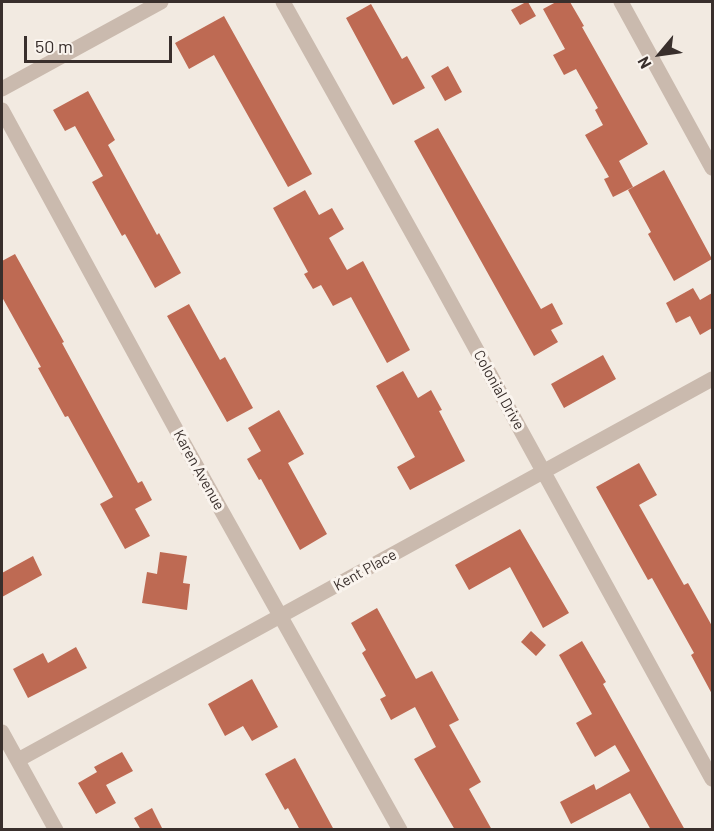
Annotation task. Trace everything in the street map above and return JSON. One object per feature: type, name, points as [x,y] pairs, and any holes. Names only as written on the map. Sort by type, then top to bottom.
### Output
[{"type":"street","points":[[2,89],[161,2]]},
{"type":"street","name":"Colonial Drive","points":[[283,2],[712,779]]},
{"type":"street","points":[[621,2],[712,168]]},
{"type":"street","name":"Karen Avenue","points":[[2,110],[178,433],[400,830]]},
{"type":"street","name":"Kent Place","points":[[18,760],[712,379]]},
{"type":"street","points":[[2,732],[56,830]]},
{"type":"building","points":[[526,2],[536,16],[520,25],[511,10]]},
{"type":"building","points":[[556,2],[570,2],[648,144],[619,161],[633,187],[613,197],[604,179],[609,177],[585,135],[603,125],[595,110],[598,108],[576,69],[564,75],[553,55],[565,49],[543,9]]},
{"type":"building","points":[[371,4],[402,59],[407,56],[425,88],[393,105],[346,18]]},
{"type":"building","points":[[224,16],[312,174],[288,187],[214,55],[189,69],[175,43]]},
{"type":"building","points":[[448,66],[462,92],[445,101],[431,76]]},
{"type":"building","points":[[88,91],[115,140],[108,145],[157,235],[159,233],[181,273],[155,288],[125,234],[122,236],[92,182],[103,176],[75,126],[65,131],[53,110]]},
{"type":"building","points":[[438,128],[541,309],[552,303],[563,324],[551,330],[558,342],[534,356],[414,141]]},
{"type":"building","points":[[664,170],[712,259],[674,281],[648,234],[651,232],[628,190]]},
{"type":"building","points":[[305,190],[319,215],[332,208],[344,229],[329,238],[347,270],[363,261],[410,350],[387,363],[351,297],[333,306],[321,285],[313,289],[304,274],[308,272],[273,208]]},
{"type":"building","points":[[15,254],[138,483],[142,481],[152,500],[135,509],[150,536],[125,549],[100,504],[113,497],[68,416],[65,417],[38,368],[41,367],[2,297],[2,261]]},
{"type":"building","points":[[693,288],[700,300],[712,293],[712,328],[700,335],[690,316],[676,323],[666,303]]},
{"type":"building","points":[[189,304],[220,360],[225,357],[253,408],[227,422],[167,316]]},
{"type":"building","points":[[603,355],[616,379],[564,408],[551,384]]},
{"type":"building","points":[[403,371],[418,398],[431,390],[442,410],[439,411],[465,461],[410,490],[397,467],[415,457],[376,386]]},
{"type":"building","points":[[279,410],[304,454],[288,463],[327,534],[300,550],[261,479],[259,480],[247,459],[261,451],[248,428]]},
{"type":"building","points":[[639,463],[657,495],[639,505],[684,585],[688,583],[712,626],[712,694],[691,655],[694,653],[652,578],[648,580],[596,487]]},
{"type":"building","points":[[520,529],[569,613],[543,628],[510,567],[469,590],[455,565]]},
{"type":"building","points":[[160,552],[187,556],[183,583],[190,584],[187,610],[142,603],[147,572],[157,574]]},
{"type":"building","points":[[33,556],[42,575],[2,597],[2,573]]},
{"type":"building","points":[[377,608],[416,679],[432,671],[459,720],[449,725],[481,782],[469,789],[492,830],[455,830],[414,759],[436,747],[415,707],[391,720],[380,699],[386,696],[362,653],[366,650],[351,623]]},
{"type":"building","points":[[531,631],[546,645],[536,656],[521,642]]},
{"type":"building","points":[[582,641],[606,682],[603,684],[685,830],[651,830],[630,793],[571,824],[560,802],[594,784],[596,790],[630,771],[615,745],[595,757],[576,723],[592,714],[559,655]]},
{"type":"building","points":[[76,647],[87,668],[28,698],[13,669],[43,653],[48,663]]},
{"type":"building","points":[[252,679],[278,727],[252,741],[243,726],[225,736],[208,704]]},
{"type":"building","points":[[122,752],[133,771],[106,785],[116,803],[96,814],[78,783],[97,772],[94,767]]},
{"type":"building","points":[[295,758],[334,830],[300,830],[288,808],[285,810],[265,774]]},
{"type":"building","points":[[152,808],[163,830],[141,830],[134,818]]}]
